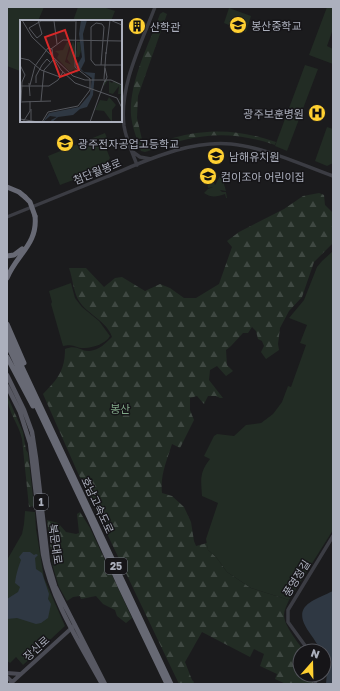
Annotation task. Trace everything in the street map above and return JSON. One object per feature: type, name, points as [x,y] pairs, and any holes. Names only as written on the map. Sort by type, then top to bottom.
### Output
[{"type":"highway","points":[[7,187],[19,192],[27,199],[31,205],[35,229],[32,239],[14,263],[7,278]]},
{"type":"highway","points":[[7,190],[17,195],[24,201],[33,216],[32,233],[28,242],[19,252],[7,256]]},
{"type":"highway","points":[[7,324],[30,375],[35,392]]},
{"type":"highway","name":"호남고속도로","points":[[7,335],[171,684]]},
{"type":"highway","name":"호남고속도로","points":[[7,344],[167,684]]},
{"type":"highway","points":[[7,357],[34,408],[44,423]]},
{"type":"main road","name":"북문대로","points":[[7,377],[24,410],[34,444],[45,539],[51,573],[55,586],[73,627],[102,684]]},
{"type":"main road","name":"북문대로","points":[[7,386],[20,412],[30,443],[46,571],[52,588],[105,684]]},
{"type":"main road","name":"장신로","points":[[11,683],[73,627]]},
{"type":"main road","points":[[7,673],[20,674]]},
{"type":"main road","points":[[7,677],[11,683]]},
{"type":"street","points":[[137,165],[124,126],[125,96],[129,77],[155,7]]},
{"type":"street","name":"첨단월봉로","points":[[7,217],[172,151],[201,144],[231,144],[252,147],[333,176]]},
{"type":"street","points":[[132,150],[140,157],[152,159]]},
{"type":"street","name":"풍영정길","points":[[303,643],[288,622],[288,610],[333,536]]},
{"type":"green space","points":[[7,7],[44,7],[38,20],[20,20],[20,71],[7,66]]},
{"type":"green space","points":[[78,7],[103,7],[115,11],[111,20],[73,20]]},
{"type":"green space","points":[[327,7],[333,7],[333,29],[327,46],[333,49],[333,64],[309,55]]},
{"type":"green space","points":[[229,8],[251,16],[246,32],[224,23]]},
{"type":"green space","points":[[163,12],[167,14],[138,96],[137,118],[144,148],[173,138],[212,132],[250,135],[276,142],[275,145],[257,140],[224,135],[194,138],[179,141],[145,152],[141,151],[132,120],[131,102],[136,76],[145,50],[160,14]]},
{"type":"green space","points":[[305,65],[318,69],[287,151],[275,146]]},
{"type":"green space","points":[[327,127],[333,129],[333,163],[327,166],[315,161]]},
{"type":"green space","points":[[105,133],[110,146],[106,148],[110,158],[108,161],[110,166],[60,185],[48,156]]},
{"type":"green space","points":[[220,176],[227,179],[224,184],[226,191],[220,190],[222,192],[226,192],[227,198],[225,194],[219,196],[209,196],[204,193],[213,187],[208,188],[207,181],[213,180],[215,185]]},
{"type":"green space","name":"봉산","points":[[319,193],[324,195],[325,205],[333,213],[333,243],[314,262],[302,297],[289,311],[280,328],[278,344],[279,350],[266,359],[261,352],[264,346],[262,341],[258,339],[256,331],[252,327],[248,333],[243,333],[226,350],[227,365],[233,371],[226,376],[217,366],[210,370],[209,380],[223,398],[208,396],[204,404],[197,396],[190,398],[190,410],[194,420],[180,448],[172,444],[164,468],[162,493],[172,496],[184,507],[191,522],[196,546],[207,543],[208,550],[216,557],[227,572],[251,588],[289,600],[284,611],[284,615],[286,624],[298,643],[292,643],[292,683],[313,684],[286,684],[275,679],[277,674],[260,666],[264,654],[254,649],[250,657],[202,632],[185,662],[194,682],[193,684],[179,684],[77,471],[43,394],[60,374],[64,363],[65,349],[73,347],[90,351],[102,346],[112,337],[110,331],[102,322],[87,310],[79,301],[75,293],[69,268],[86,268],[104,287],[115,278],[122,277],[145,291],[160,284],[170,288],[184,298],[196,298],[219,284],[232,247],[227,241],[239,232],[284,209],[303,196]]},
{"type":"green space","points":[[333,251],[333,530],[289,600],[251,588],[227,572],[216,557],[208,550],[206,539],[218,503],[202,496],[202,473],[210,459],[204,456],[214,436],[217,434],[234,436],[246,425],[261,423],[273,414],[282,402],[288,386],[291,387],[306,345],[300,343],[307,325],[289,318],[304,300],[317,267]]},
{"type":"green space","points":[[71,283],[75,298],[82,307],[99,321],[110,336],[106,341],[99,345],[85,348],[70,345],[63,346],[51,304],[52,302],[49,291]]},
{"type":"green space","points":[[7,395],[23,432],[26,450],[28,453],[34,506],[29,507],[22,439],[9,407]]},
{"type":"green space","points":[[25,511],[35,512],[36,529],[44,578],[65,626],[23,665],[16,657],[10,663],[7,661],[7,560],[22,534]]},
{"type":"green space","points":[[80,512],[90,528],[132,618],[126,623],[117,616],[115,610],[103,604],[96,596],[81,599],[80,596],[73,597],[67,601],[59,587],[53,567],[47,520],[58,523],[66,532],[76,534],[79,533],[77,514]]},
{"type":"water","points":[[23,552],[30,552],[34,555],[38,555],[35,558],[36,569],[42,573],[49,594],[48,599],[51,604],[48,618],[41,623],[36,624],[17,618],[7,619],[7,599],[18,592],[20,587],[15,583],[21,560],[19,557]]},
{"type":"water","points":[[333,591],[333,684],[326,684],[332,683],[332,643],[317,643],[304,623],[302,616],[303,610],[306,606]]},
{"type":"place","name":"봉산중학교","points":[[238,25]]},
{"type":"place","name":"산학관","points":[[137,26]]},
{"type":"place","name":"광주보훈병원","points":[[317,113]]},
{"type":"place","name":"광주전자공업고등학교","points":[[65,143]]},
{"type":"place","name":"남해유치원","points":[[216,156]]},
{"type":"place","name":"컴이조아 어린이집","points":[[208,176]]}]
